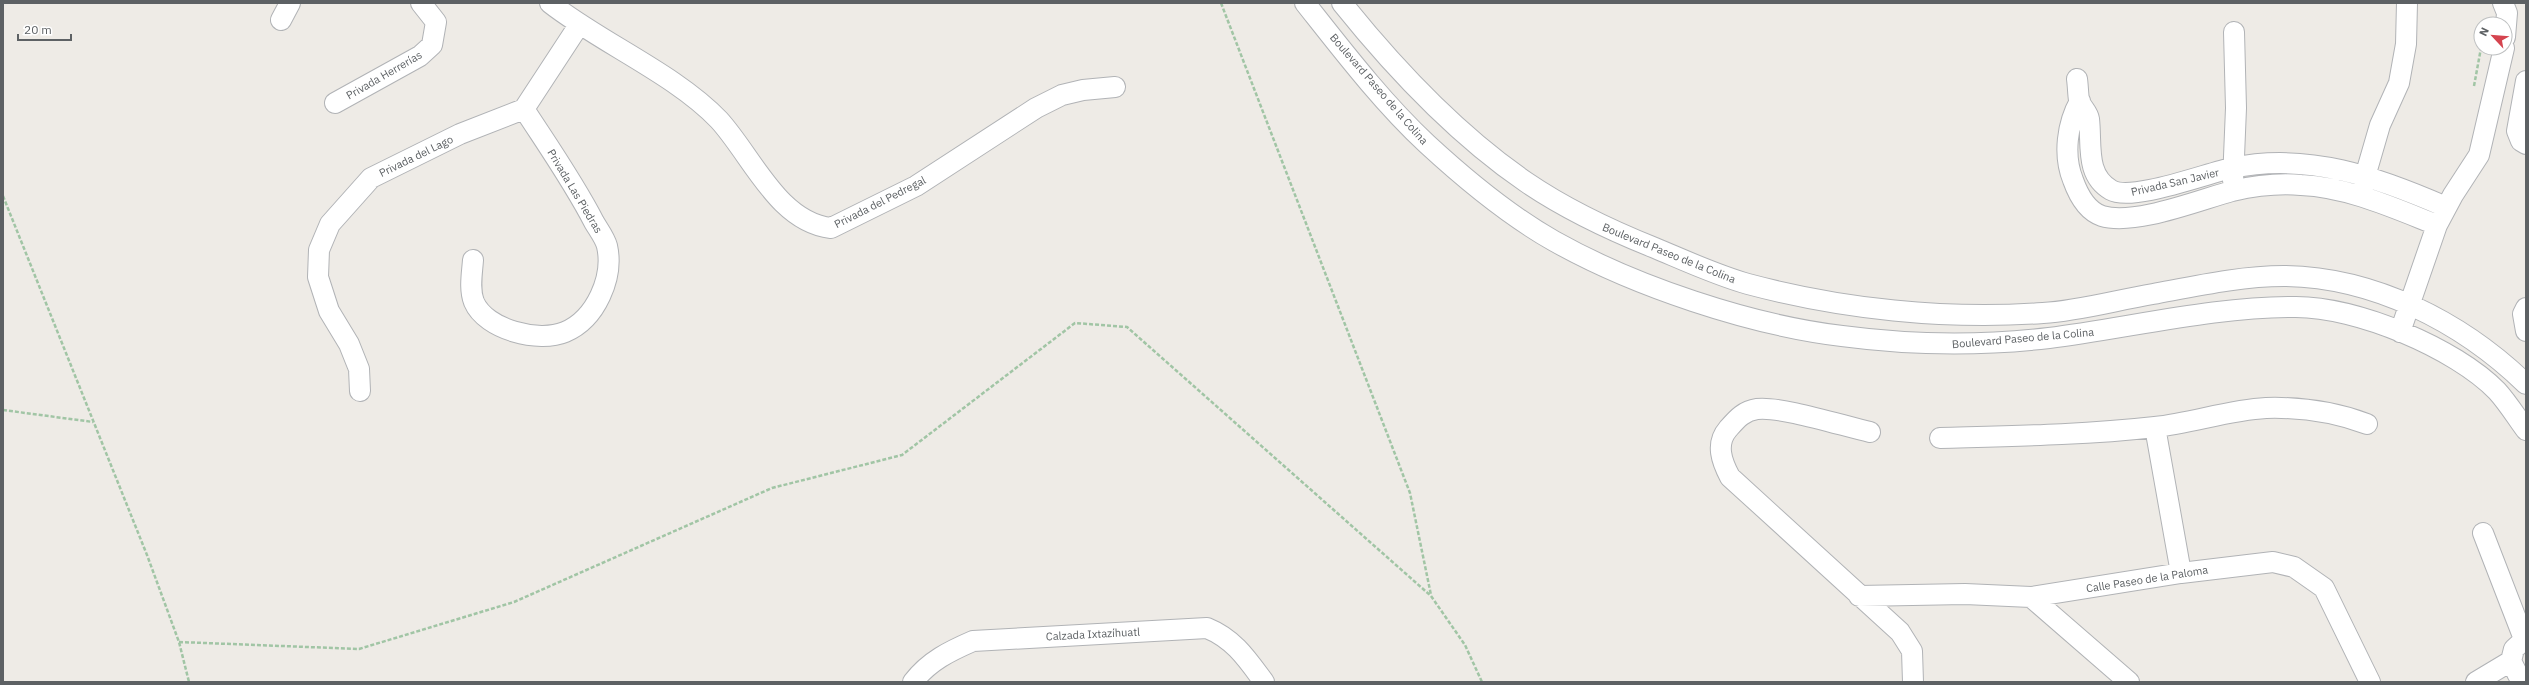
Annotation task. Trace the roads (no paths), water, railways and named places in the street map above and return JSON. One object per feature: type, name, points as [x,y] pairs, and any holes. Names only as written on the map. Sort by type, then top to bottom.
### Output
[{"type":"street","name":"Privada Herrerías","points":[[335,103],[420,56],[432,44],[436,22],[421,3]]},
{"type":"street","name":"Privada del Pedregal","points":[[550,3],[579,25],[685,92],[718,120],[781,200],[800,217],[816,226],[831,228],[916,186],[1036,108],[1062,95],[1083,90],[1115,87]]},
{"type":"street","name":"Boulevard Paseo de la Colina","points":[[1304,3],[1392,106],[1425,142],[1470,182],[1553,240],[1603,266],[1691,301],[1791,328],[1827,334],[1953,345],[2044,338],[2215,313],[2298,306],[2343,312],[2400,332],[2457,360],[2497,392],[2526,430]]},
{"type":"street","name":"Boulevard Paseo de la Colina","points":[[1342,3],[1399,69],[1464,133],[1524,180],[1561,205],[1600,225],[1713,272],[1783,292],[1835,301],[1925,312],[2046,313],[2211,284],[2282,276],[2328,279],[2368,289],[2411,306],[2480,344],[2526,384]]},
{"type":"street","points":[[2359,197],[2364,174],[2380,125],[2399,83],[2406,44],[2406,3]]},
{"type":"street","points":[[2503,3],[2507,16]]},
{"type":"street","points":[[524,109],[579,25]]},
{"type":"street","points":[[2234,32],[2236,108],[2232,168],[2234,191]]},
{"type":"street","points":[[2400,332],[2411,306],[2437,225],[2446,207],[2479,155],[2502,56]]},
{"type":"street","points":[[2078,79],[2080,101]]},
{"type":"street","points":[[2526,81],[2517,131],[2521,141],[2526,144]]},
{"type":"street","name":"Privada San Javier","points":[[2080,101],[2089,117],[2091,160],[2095,175],[2113,191],[2127,193],[2152,190],[2232,168],[2271,163],[2297,163],[2328,166],[2364,174],[2446,207]]},
{"type":"street","name":"Privada San Javier","points":[[2080,101],[2071,118],[2067,150],[2070,174],[2079,195],[2092,210],[2101,216],[2114,219],[2138,217],[2234,191],[2267,185],[2301,185],[2328,188],[2359,197],[2437,225]]},
{"type":"street","name":"Privada Las Piedras","points":[[473,260],[471,286],[475,303],[491,323],[518,333],[539,335],[565,332],[588,315],[607,281],[607,245],[584,202],[524,109]]},
{"type":"street","name":"Privada del Lago","points":[[360,391],[359,369],[349,344],[328,311],[318,277],[319,250],[330,224],[372,178],[460,134],[524,109]]},
{"type":"street","points":[[1827,334],[1835,301]]},
{"type":"street","points":[[2526,308],[2523,314],[2526,331]]},
{"type":"street","points":[[1940,438],[2034,436],[2155,427],[2265,408],[2326,412],[2347,416],[2367,424]]},
{"type":"street","points":[[1870,432],[1775,410],[1756,409],[1739,416],[1723,435],[1720,460],[1730,477],[1900,632],[1912,651],[1913,682]]},
{"type":"street","points":[[2155,427],[2181,573]]},
{"type":"street","points":[[2483,533],[2525,638],[2514,648],[2511,661],[2518,676],[2526,682]]},
{"type":"street","name":"Calle Paseo de la Paloma","points":[[1859,596],[1965,594],[2031,597],[2181,573],[2273,562],[2294,567],[2324,588],[2370,682]]},
{"type":"street","points":[[2031,597],[2129,682]]},
{"type":"street","name":"Calzada Ixtazíhuatl","points":[[913,682],[919,674],[944,654],[973,641],[1207,628],[1224,635],[1239,649],[1264,682]]},
{"type":"street","points":[[2476,682],[2511,661]]}]
